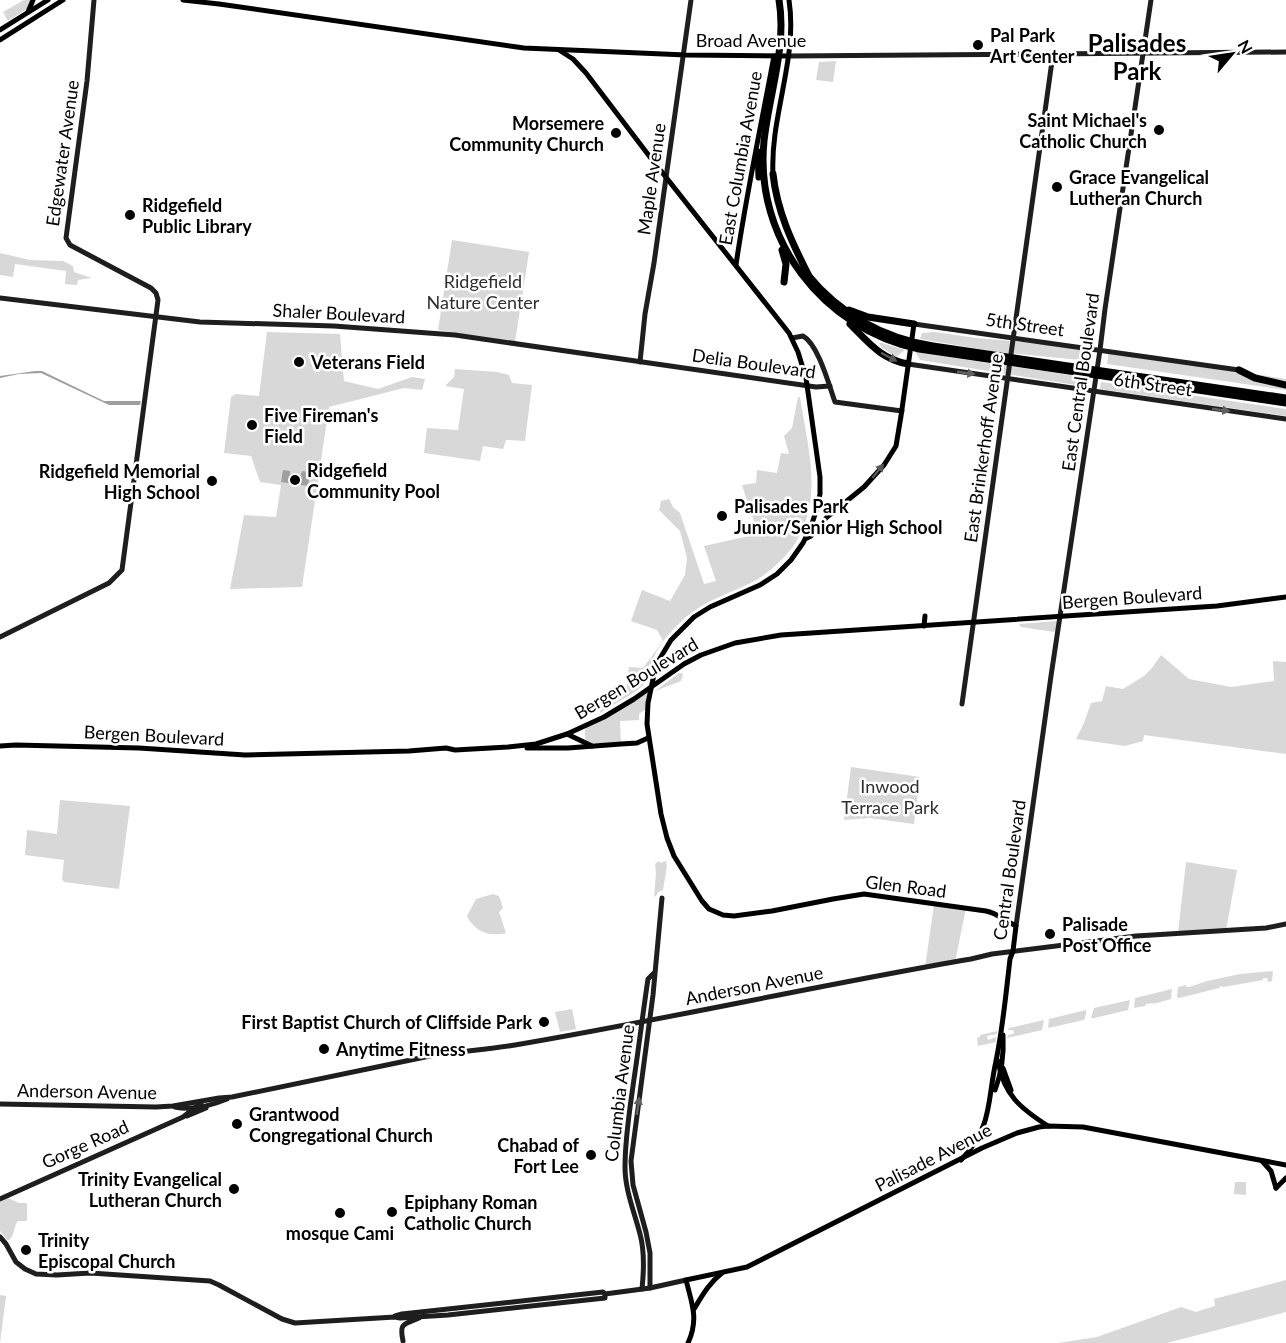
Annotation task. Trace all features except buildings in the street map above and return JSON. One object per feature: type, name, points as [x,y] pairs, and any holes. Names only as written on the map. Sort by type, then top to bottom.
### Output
[{"type":"highway","points":[[775,0],[777,27],[775,56]]},
{"type":"highway","points":[[782,0],[786,14],[786,34],[769,137],[768,175],[774,207],[782,232],[794,255],[810,277],[836,303],[870,326],[907,343]]},
{"type":"highway","points":[[782,0],[781,38],[763,154],[764,180],[778,234],[814,290],[881,354],[892,360],[908,364]]},
{"type":"highway","points":[[761,128],[758,162],[761,192],[786,264],[784,282]]},
{"type":"highway","points":[[773,174],[777,198],[810,277]]},
{"type":"highway","points":[[782,250],[799,276],[809,288],[814,290]]},
{"type":"highway","points":[[836,303],[865,316],[914,324]]},
{"type":"highway","points":[[840,314],[874,334],[915,345],[1286,403]]},
{"type":"highway","points":[[1239,370],[1255,378],[1286,385]]},
{"type":"highway","points":[[1207,389],[1286,398]]},
{"type":"main road","points":[[28,12],[33,0]]},
{"type":"main road","points":[[0,30],[48,0]]},
{"type":"main road","points":[[0,40],[63,0]]},
{"type":"main road","name":"Edgewater Avenue","points":[[94,0],[84,104],[66,238],[70,245],[151,288],[158,300],[156,317]]},
{"type":"main road","name":"Broad Avenue","points":[[183,0],[510,47],[559,50],[775,56],[1286,52]]},
{"type":"main road","name":"Broad Avenue","points":[[207,0],[219,4]]},
{"type":"main road","name":"Maple Avenue","points":[[640,362],[691,0]]},
{"type":"main road","points":[[773,174],[774,136],[791,24],[789,0]]},
{"type":"main road","name":"East Central Boulevard","points":[[1047,716],[1151,0]]},
{"type":"main road","points":[[14,21],[12,26],[14,32]]},
{"type":"main road","points":[[559,50],[583,69],[792,338],[806,378],[819,464],[820,487],[816,511],[805,539],[791,560],[770,579],[710,607],[686,624],[666,646],[656,665],[647,709],[648,738]]},
{"type":"main road","name":"East Brinkerhoff Avenue","points":[[962,704],[1053,54]]},
{"type":"main road","name":"East Columbia Avenue","points":[[736,265],[756,144],[775,56]]},
{"type":"main road","name":"Shaler Boulevard","points":[[0,298],[213,323],[347,326],[445,334],[675,367]]},
{"type":"main road","points":[[0,638],[109,583],[122,570],[156,317]]},
{"type":"main road","points":[[805,539],[864,487],[884,465],[896,446],[914,324]]},
{"type":"main road","name":"5th Street","points":[[914,324],[1239,370]]},
{"type":"main road","points":[[792,338],[800,336],[808,339],[824,369],[835,402],[902,411]]},
{"type":"main road","name":"6th Street","points":[[908,364],[1286,419]]},
{"type":"main road","name":"Delia Boulevard","points":[[675,367],[821,387],[830,386]]},
{"type":"main road","name":"Bergen Boulevard","points":[[0,746],[139,748],[245,755],[446,748],[455,750],[536,744],[585,727],[619,708],[684,664],[701,655],[735,643],[781,635],[1230,605],[1286,597]]},
{"type":"main road","points":[[924,626],[925,616]]},
{"type":"main road","name":"Central Boulevard","points":[[961,1160],[972,1148],[988,1116],[1047,716]]},
{"type":"main road","points":[[585,727],[585,739],[590,745]]},
{"type":"main road","points":[[568,748],[567,735],[590,745]]},
{"type":"main road","name":"Bergen Boulevard","points":[[508,747],[568,748],[637,743],[648,738]]},
{"type":"main road","name":"Glen Road","points":[[648,738],[667,838],[674,856],[709,909],[729,916],[741,915],[855,894],[873,894],[986,910],[1016,926]]},
{"type":"main road","name":"Columbia Avenue","points":[[650,1288],[651,1253],[633,1185],[631,1161],[646,1021],[648,979],[654,973],[662,898]]},
{"type":"main road","name":"Anderson Avenue","points":[[0,1104],[173,1106],[231,1097],[430,1056],[513,1046],[1013,951],[1136,936],[1266,928],[1286,924]]},
{"type":"main road","name":"Columbia Avenue","points":[[642,1289],[643,1246],[628,1194],[625,1167],[627,1127],[646,1021]]},
{"type":"main road","name":"Central Boulevard","points":[[1002,1028],[1003,1067],[1016,1099]]},
{"type":"main road","name":"Central Boulevard","points":[[998,1056],[1000,1075],[1009,1093],[1025,1109],[1048,1126]]},
{"type":"main road","name":"Central Boulevard","points":[[992,1094],[1003,1067]]},
{"type":"main road","name":"Anderson Avenue","points":[[173,1106],[179,1108],[211,1105],[231,1097]]},
{"type":"main road","name":"Gorge Road","points":[[183,1117],[203,1101]]},
{"type":"main road","name":"Gorge Road","points":[[0,1199],[211,1105]]},
{"type":"main road","name":"Palisade Avenue","points":[[394,1317],[402,1314],[481,1305],[650,1288],[747,1267],[1011,1135],[1030,1129],[1048,1126],[1090,1128],[1286,1165]]},
{"type":"main road","points":[[1260,1160],[1271,1171],[1276,1188],[1286,1178]]},
{"type":"main road","name":"Palisade Avenue","points":[[0,1237],[16,1262],[36,1274],[90,1273],[210,1281],[282,1319],[295,1323],[422,1317],[605,1299],[605,1294]]},
{"type":"main road","points":[[694,1310],[715,1278],[726,1270]]},
{"type":"main road","points":[[686,1280],[694,1310],[694,1327],[688,1343]]},
{"type":"main road","points":[[403,1341],[401,1327],[440,1310]]},
{"type":"green space","points":[[24,0],[31,0],[27,9],[8,21],[3,12]]},
{"type":"green space","points":[[836,61],[833,82],[816,80],[819,62]]},
{"type":"green space","name":"Ridgefield Nature Center","points":[[452,240],[529,252],[515,342],[438,330]]},
{"type":"green space","points":[[0,253],[30,260],[63,261],[73,266],[74,272],[92,278],[78,280],[77,285],[65,284],[66,271],[15,264],[13,277],[0,275]]},
{"type":"green space","points":[[267,332],[340,334],[344,381],[378,389],[412,377],[425,379],[422,390],[404,388],[329,407],[302,587],[230,589],[244,515],[276,517],[281,485],[260,482],[251,456],[224,453],[231,397],[236,394],[259,396]]},
{"type":"green space","points":[[935,332],[976,338],[1092,348],[1090,361],[997,352],[920,339],[922,333]]},
{"type":"green space","points":[[879,343],[905,350],[896,357],[882,348]]},
{"type":"green space","points":[[1109,350],[1286,379],[1286,390],[1107,364]]},
{"type":"green space","points":[[915,352],[1089,378],[1088,387],[920,360]]},
{"type":"green space","points":[[455,369],[497,372],[509,375],[512,383],[532,385],[525,441],[506,440],[503,449],[483,446],[480,461],[424,453],[427,428],[458,430],[464,389],[445,386],[454,377]]},
{"type":"green space","points":[[1101,382],[1286,409],[1286,416],[1100,389]]},
{"type":"green space","points":[[798,397],[800,397],[810,455],[811,493],[802,530],[792,548],[758,579],[712,600],[686,617],[660,646],[647,680],[642,686],[600,713],[599,706],[616,701],[624,694],[629,667],[643,668],[663,641],[657,630],[631,621],[642,590],[670,601],[685,575],[687,558],[680,531],[659,510],[661,501],[669,499],[680,513],[704,584],[716,581],[704,546],[758,534],[742,485],[756,483],[757,470],[777,473],[781,453],[789,454],[784,436],[792,428]]},
{"type":"green space","points":[[1056,621],[1054,632],[1019,625],[1020,624]]},
{"type":"green space","points":[[1161,655],[1189,679],[1231,687],[1274,681],[1273,661],[1286,662],[1286,754],[1144,735],[1143,741],[1125,746],[1076,739],[1091,703],[1102,701],[1106,686],[1123,689],[1144,676]]},
{"type":"green space","points":[[679,673],[683,675],[681,681],[655,691]]},
{"type":"green space","points":[[651,687],[647,708],[639,714],[639,720],[620,721],[621,744],[588,743],[585,739],[585,727]]},
{"type":"green space","name":"Inwood Terrace Park","points":[[851,767],[920,777],[914,824],[870,818],[844,820]]},
{"type":"green space","points":[[60,800],[130,806],[119,889],[64,882],[62,879],[64,860],[25,855],[27,830],[57,834]]},
{"type":"green space","points":[[659,861],[661,863],[666,861],[667,866],[663,890],[654,897],[655,864]]},
{"type":"green space","points":[[1186,862],[1237,870],[1226,930],[1178,933]]},
{"type":"green space","points":[[493,894],[499,896],[503,908],[499,912],[506,933],[483,932],[474,926],[467,916],[476,899]]},
{"type":"green space","points":[[934,904],[966,908],[955,962],[925,968]]},
{"type":"green space","points":[[1272,971],[1272,981],[1268,982],[1267,978],[1263,978],[1263,980],[1221,986],[1177,997],[1178,987],[1186,985],[1189,987],[1240,974]]},
{"type":"green space","points":[[1172,989],[1171,999],[1134,1008],[1135,998]]},
{"type":"green space","points":[[1130,1000],[1128,1010],[1091,1018],[1094,1008]]},
{"type":"green space","points":[[572,1009],[576,1029],[560,1032],[555,1012]]},
{"type":"green space","points":[[1086,1010],[1084,1020],[1048,1028],[1049,1019]]},
{"type":"green space","points":[[1044,1020],[1042,1030],[1007,1038],[1008,1035],[1014,1033],[1013,1030],[1008,1030],[1009,1028]]},
{"type":"green space","points":[[997,1031],[997,1034],[987,1036],[988,1040],[996,1037],[996,1042],[978,1046],[977,1038],[980,1035]]},
{"type":"green space","points":[[1235,1182],[1246,1182],[1246,1195],[1234,1194]]},
{"type":"green space","points":[[8,1198],[19,1203],[27,1203],[27,1221],[18,1221],[12,1236],[7,1240],[0,1231],[0,1202]]},
{"type":"green space","points":[[1286,1280],[1286,1312],[1167,1343],[1058,1343],[1097,1337],[1181,1307],[1196,1312],[1215,1306],[1214,1299]]},
{"type":"green space","points":[[0,1295],[6,1296],[0,1343]]},
{"type":"shaded area","points":[[42,371],[104,401],[141,401],[140,405],[109,405],[41,373],[0,378],[0,376]]},
{"type":"shaded area","name":"Ridgefield Community Pool","points":[[283,470],[290,471],[290,476],[300,477],[302,471],[310,472],[308,486],[281,482]]},
{"type":"place","name":"Pal Park Art Center","points":[[978,45]]},
{"type":"place","name":"Saint Michael's Catholic Church","points":[[1159,130]]},
{"type":"place","name":"Morsemere Community Church","points":[[616,133]]},
{"type":"place","name":"Grace Evangelical Lutheran Church","points":[[1057,187]]},
{"type":"place","name":"Ridgefield Public Library","points":[[130,215]]},
{"type":"place","name":"Veterans Field","points":[[299,362]]},
{"type":"place","name":"Five Fireman's Field","points":[[252,425]]},
{"type":"place","name":"Ridgefield Community Pool","points":[[295,480]]},
{"type":"place","name":"Ridgefield Memorial High School","points":[[212,481]]},
{"type":"place","name":"Palisades Park Junior/Senior High School","points":[[722,516]]},
{"type":"place","name":"Palisade Post Office","points":[[1050,934]]},
{"type":"place","name":"First Baptist Church of Cliffside Park","points":[[544,1022]]},
{"type":"place","name":"Anytime Fitness","points":[[324,1049]]},
{"type":"place","name":"Grantwood Congregational Church","points":[[237,1124]]},
{"type":"place","name":"Chabad of Fort Lee","points":[[591,1155]]},
{"type":"place","name":"Trinity Evangelical Lutheran Church","points":[[234,1189]]},
{"type":"place","name":"Epiphany Roman Catholic Church","points":[[392,1212]]},
{"type":"place","name":"mosque Cami","points":[[340,1213]]},
{"type":"place","name":"Trinity Episcopal Church","points":[[26,1250]]},
{"type":"district","name":"Palisades Park","points":[[1137,56]]}]
